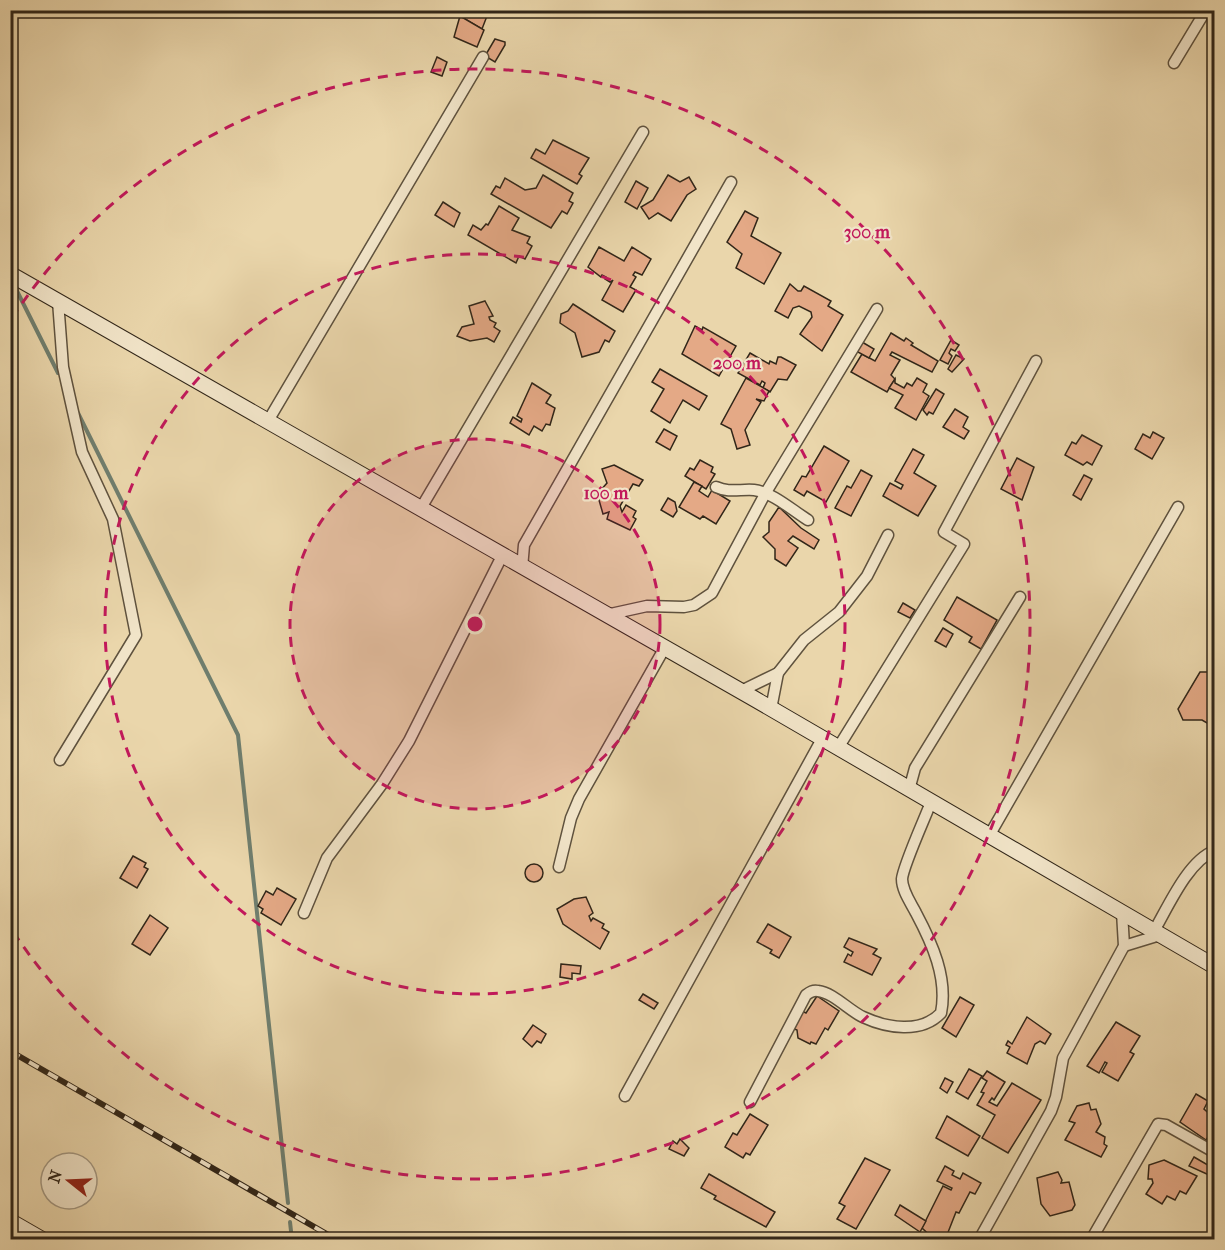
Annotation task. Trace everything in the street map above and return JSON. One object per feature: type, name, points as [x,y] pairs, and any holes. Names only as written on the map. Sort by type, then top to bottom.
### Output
[{"type":"street","points":[[1174,63],[1206,10]]},
{"type":"street","points":[[268,420],[483,57]]},
{"type":"street","points":[[421,508],[643,132]]},
{"type":"street","points":[[522,568],[524,546],[731,182]]},
{"type":"street","points":[[10,274],[741,691],[1215,966]]},
{"type":"street","points":[[58,301],[63,367],[82,452],[113,519],[136,635],[60,760]]},
{"type":"street","points":[[606,615],[647,606],[684,607],[705,600],[714,588],[765,494],[877,309]]},
{"type":"street","points":[[838,748],[964,544],[944,532],[1036,361]]},
{"type":"street","points":[[716,488],[724,491],[753,490],[765,494],[808,520]]},
{"type":"street","points":[[989,836],[1178,507]]},
{"type":"street","points":[[741,691],[778,673],[804,640],[838,612],[856,592],[888,536]]},
{"type":"street","points":[[304,913],[327,858],[382,784],[409,741],[500,555],[524,546]]},
{"type":"street","points":[[909,790],[915,768],[1020,597]]},
{"type":"street","points":[[559,867],[571,818],[579,799],[664,649]]},
{"type":"street","points":[[771,709],[778,673]]},
{"type":"street","points":[[625,1096],[822,739]]},
{"type":"street","points":[[892,780],[915,768]]},
{"type":"street","points":[[750,1102],[806,995],[812,990],[821,991],[863,1017],[892,1026],[918,1027],[933,1022],[941,1013],[943,986],[939,968],[930,940],[906,895],[902,878],[931,802]]},
{"type":"street","points":[[1124,945],[1157,933],[1179,888],[1202,856],[1215,851]]},
{"type":"street","points":[[979,1239],[1051,1111],[1063,1058],[1124,945],[1122,912]]},
{"type":"street","points":[[1091,1239],[1158,1124],[1167,1125],[1215,1152]]},
{"type":"street","points":[[10,1221],[43,1239]]},
{"type":"building","points":[[1123,10],[1136,10],[1133,16]]},
{"type":"building","points":[[466,11],[473,15],[475,11],[487,16],[482,29],[463,18]]},
{"type":"building","points":[[460,16],[484,30],[477,47],[454,37]]},
{"type":"building","points":[[495,39],[505,42],[505,45],[495,62],[485,56]]},
{"type":"building","points":[[437,57],[447,62],[442,76],[431,72]]},
{"type":"building","points":[[553,140],[589,158],[579,174],[582,176],[577,184],[531,158],[536,149],[545,154]]},
{"type":"building","points":[[543,175],[573,193],[569,201],[573,203],[567,214],[562,211],[551,228],[491,194],[496,186],[500,188],[505,178],[525,190],[536,188]]},
{"type":"building","points":[[668,175],[680,182],[689,177],[696,189],[687,195],[671,221],[658,213],[649,219],[641,207],[653,200]]},
{"type":"building","points":[[636,181],[648,188],[637,209],[625,202]]},
{"type":"building","points":[[443,202],[460,213],[454,227],[435,215]]},
{"type":"building","points":[[499,206],[519,218],[512,230],[530,237],[527,243],[532,246],[525,259],[519,256],[516,263],[468,235],[473,225],[481,230],[486,224],[488,225]]},
{"type":"building","points":[[745,211],[758,218],[751,236],[781,253],[764,284],[736,268],[742,254],[727,242]]},
{"type":"building","points":[[599,247],[624,261],[632,247],[651,259],[642,275],[635,272],[633,275],[636,277],[630,287],[636,290],[623,312],[602,300],[613,280],[610,282],[605,279],[606,277],[602,275],[601,277],[588,267]]},
{"type":"building","points":[[790,284],[798,291],[801,291],[804,286],[831,301],[828,306],[843,315],[822,351],[800,334],[812,317],[811,312],[799,306],[793,308],[788,318],[775,311]]},
{"type":"building","points":[[485,301],[493,316],[489,317],[490,320],[496,323],[494,327],[500,331],[494,342],[487,338],[470,341],[457,336],[462,327],[474,324],[469,306]]},
{"type":"building","points":[[573,304],[615,331],[609,342],[605,340],[599,352],[582,357],[575,333],[560,323],[561,314],[568,311]]},
{"type":"building","points":[[695,326],[702,330],[703,327],[736,346],[719,376],[682,354]]},
{"type":"building","points":[[891,333],[904,341],[906,338],[913,343],[911,345],[938,361],[932,372],[892,352],[890,355],[900,360],[891,375],[895,379],[887,392],[851,372],[862,354],[875,361]]},
{"type":"building","points":[[951,340],[959,345],[955,351],[951,349],[949,353],[952,356],[948,364],[940,360]]},
{"type":"building","points":[[862,342],[874,349],[869,358],[856,351]]},
{"type":"building","points":[[750,353],[769,364],[770,361],[776,364],[778,357],[781,357],[796,365],[787,380],[778,379],[770,392],[763,388],[765,383],[762,381],[760,385],[738,373]]},
{"type":"building","points":[[956,355],[964,359],[952,372],[948,369]]},
{"type":"building","points":[[660,369],[707,396],[699,410],[683,400],[670,423],[651,411],[664,389],[652,382]]},
{"type":"building","points":[[746,378],[769,391],[764,401],[756,399],[761,402],[745,430],[750,445],[737,449],[731,429],[721,424]]},
{"type":"building","points":[[917,378],[927,384],[923,392],[929,396],[916,420],[895,408],[903,395],[889,388],[895,379],[895,383],[904,388],[907,383],[912,386]]},
{"type":"building","points":[[532,383],[551,395],[546,403],[555,408],[550,425],[546,424],[542,431],[534,426],[529,435],[510,423],[513,417],[521,422],[522,419],[517,416]]},
{"type":"building","points":[[936,389],[944,394],[933,414],[929,412],[927,415],[923,410]]},
{"type":"building","points":[[955,409],[968,417],[963,427],[969,431],[964,439],[943,427]]},
{"type":"building","points":[[664,429],[677,436],[670,450],[656,442]]},
{"type":"building","points":[[1153,432],[1164,438],[1152,459],[1135,449],[1143,434],[1150,438]]},
{"type":"building","points":[[1082,435],[1102,446],[1092,465],[1087,462],[1083,465],[1065,455],[1072,442],[1076,444]]},
{"type":"building","points":[[824,446],[849,461],[826,502],[807,491],[804,496],[794,490],[802,476],[806,477]]},
{"type":"building","points":[[913,449],[924,455],[914,473],[936,486],[918,516],[883,496],[890,483],[901,489],[903,485],[895,481]]},
{"type":"building","points":[[1017,458],[1034,467],[1022,500],[1001,489]]},
{"type":"building","points":[[700,460],[713,467],[711,472],[715,474],[706,489],[685,476],[690,468],[694,470]]},
{"type":"building","points":[[614,465],[643,480],[639,486],[633,484],[620,506],[622,512],[626,505],[636,511],[633,517],[636,519],[630,530],[607,519],[609,512],[603,514],[599,500],[602,494],[599,492],[607,483],[602,469]]},
{"type":"building","points":[[861,470],[872,476],[851,516],[835,508],[847,486],[851,488]]},
{"type":"building","points":[[1084,475],[1092,479],[1081,500],[1073,495]]},
{"type":"building","points":[[694,482],[702,486],[699,491],[708,497],[712,490],[730,501],[716,524],[703,516],[700,519],[679,507]]},
{"type":"building","points":[[668,498],[675,502],[677,511],[673,517],[661,510]]},
{"type":"building","points":[[779,507],[801,528],[819,540],[814,549],[793,536],[788,541],[798,548],[786,566],[775,559],[775,549],[763,537],[769,532],[769,522]]},
{"type":"building","points":[[957,597],[997,620],[981,649],[969,642],[972,637],[944,620]]},
{"type":"building","points":[[903,603],[915,610],[910,618],[898,612]]},
{"type":"building","points":[[943,628],[953,634],[946,647],[935,641]]},
{"type":"building","points":[[1214,647],[1214,662],[1208,658]]},
{"type":"building","points":[[1200,672],[1211,672],[1214,677],[1214,727],[1202,720],[1183,720],[1178,709]]},
{"type":"building","points":[[133,856],[146,863],[144,867],[148,869],[137,888],[120,878]]},
{"type":"building","points":[[530,864],[538,864],[543,869],[541,880],[530,882],[525,877],[525,869]]},
{"type":"building","points":[[277,888],[296,899],[281,925],[261,913],[263,909],[258,906],[266,891],[273,895]]},
{"type":"building","points":[[586,897],[593,913],[589,916],[591,921],[593,918],[604,924],[602,928],[609,932],[600,949],[563,924],[557,909],[574,899]]},
{"type":"building","points":[[150,915],[168,928],[150,955],[132,944]]},
{"type":"building","points":[[768,924],[791,937],[779,958],[770,953],[772,950],[757,942]]},
{"type":"building","points":[[849,938],[877,949],[873,954],[881,958],[872,975],[844,962],[848,954],[851,956],[853,952],[844,947]]},
{"type":"building","points":[[561,964],[581,966],[580,974],[572,973],[572,979],[560,977]]},
{"type":"building","points":[[643,994],[658,1003],[654,1009],[639,1000]]},
{"type":"building","points":[[817,996],[839,1011],[828,1030],[825,1028],[816,1044],[811,1042],[810,1044],[798,1038],[797,1030],[792,1028],[802,1011],[806,1013]]},
{"type":"building","points":[[960,997],[974,1005],[956,1037],[942,1028]]},
{"type":"building","points":[[1027,1017],[1051,1034],[1045,1044],[1040,1041],[1035,1044],[1027,1064],[1007,1053],[1010,1047],[1006,1045],[1008,1041],[1012,1044]]},
{"type":"building","points":[[1116,1022],[1140,1036],[1130,1052],[1134,1054],[1118,1081],[1102,1072],[1107,1063],[1105,1062],[1099,1073],[1087,1066]]},
{"type":"building","points":[[533,1025],[546,1034],[541,1043],[537,1041],[532,1047],[523,1039]]},
{"type":"building","points":[[969,1069],[982,1076],[968,1099],[956,1092]]},
{"type":"building","points":[[987,1071],[1005,1082],[994,1100],[992,1098],[989,1102],[997,1106],[1012,1083],[1041,1100],[1008,1153],[982,1138],[995,1115],[977,1105],[984,1093],[981,1092],[987,1081],[982,1078]]},
{"type":"building","points":[[945,1078],[953,1082],[947,1093],[940,1088]]},
{"type":"building","points":[[1196,1094],[1208,1101],[1204,1109],[1214,1118],[1214,1141],[1208,1137],[1206,1140],[1180,1122]]},
{"type":"building","points":[[1089,1103],[1091,1110],[1096,1109],[1101,1124],[1096,1132],[1105,1137],[1104,1144],[1107,1146],[1101,1157],[1065,1140],[1075,1123],[1069,1121],[1077,1106]]},
{"type":"building","points":[[750,1114],[768,1125],[750,1155],[746,1153],[743,1158],[725,1147],[733,1133],[737,1135]]},
{"type":"building","points":[[947,1116],[980,1136],[968,1156],[936,1138]]},
{"type":"building","points":[[680,1139],[689,1148],[684,1156],[669,1149],[673,1141],[677,1144]]},
{"type":"building","points":[[1194,1157],[1213,1168],[1209,1175],[1189,1166]]},
{"type":"building","points":[[865,1158],[890,1170],[856,1229],[837,1219],[845,1206],[839,1203]]},
{"type":"building","points":[[1164,1160],[1197,1176],[1186,1194],[1180,1191],[1175,1200],[1167,1196],[1162,1204],[1146,1194],[1153,1183],[1152,1179],[1148,1179],[1149,1165]]},
{"type":"building","points":[[945,1166],[954,1171],[952,1175],[960,1179],[963,1173],[981,1183],[975,1194],[970,1192],[959,1213],[956,1212],[945,1240],[935,1240],[922,1228],[943,1186],[951,1190],[952,1188],[937,1181]]},
{"type":"building","points":[[1058,1172],[1061,1183],[1069,1182],[1075,1205],[1072,1210],[1050,1216],[1041,1204],[1037,1178]]},
{"type":"building","points":[[709,1174],[775,1212],[766,1227],[714,1199],[716,1196],[701,1188]]},
{"type":"building","points":[[900,1205],[926,1221],[920,1232],[895,1215]]},
{"type":"waterway","points":[[15,287],[58,373]]},
{"type":"waterway","points":[[78,413],[238,735],[288,1203]]},
{"type":"waterway","points":[[290,1222],[292,1240]]},
{"type":"railway","points":[[10,1051],[337,1240]]}]
